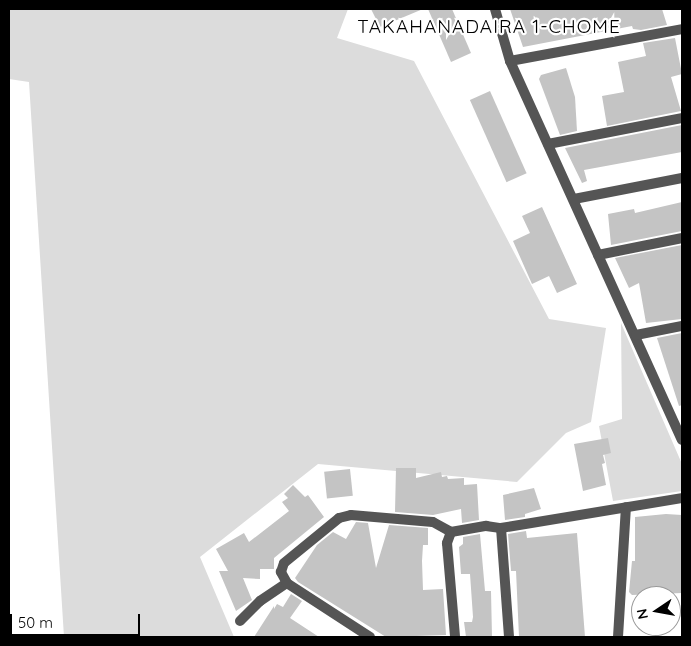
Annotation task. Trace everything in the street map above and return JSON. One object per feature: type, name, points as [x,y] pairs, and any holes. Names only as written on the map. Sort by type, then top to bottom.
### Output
[{"type":"street","points":[[495,9],[510,61],[598,255],[678,420],[682,440]]},
{"type":"street","points":[[510,61],[682,29]]},
{"type":"street","points":[[548,144],[682,118]]},
{"type":"street","points":[[574,199],[682,178]]},
{"type":"street","points":[[598,255],[682,238]]},
{"type":"street","points":[[636,335],[682,326]]},
{"type":"street","points":[[370,637],[286,583],[281,572],[284,564],[338,518],[351,515],[433,522],[451,532],[486,526],[501,528],[682,498]]},
{"type":"street","points":[[618,637],[626,507]]},
{"type":"street","points":[[501,528],[509,637]]},
{"type":"street","points":[[451,532],[448,543],[455,637]]},
{"type":"street","points":[[240,621],[260,600],[286,583]]},
{"type":"shaded area","points":[[9,9],[348,9],[337,38],[414,61],[549,319],[606,328],[591,422],[566,433],[517,482],[318,464],[200,557],[234,637],[64,637],[29,82],[9,79]]},
{"type":"shaded area","points":[[621,323],[682,464],[682,491],[613,501],[599,426],[622,419]]},
{"type":"building","points":[[371,9],[423,9],[380,27]]},
{"type":"building","points":[[428,9],[452,9],[471,53],[451,62]]},
{"type":"building","points":[[510,9],[662,9],[667,25],[641,30],[633,29],[632,26],[523,47]]},
{"type":"building","points":[[675,38],[682,74],[671,77],[681,111],[607,126],[602,96],[624,92],[618,62],[646,56],[643,43]]},
{"type":"building","points":[[566,68],[575,97],[577,131],[560,135],[539,79],[541,75]]},
{"type":"building","points":[[490,91],[527,173],[507,182],[470,100]]},
{"type":"building","points":[[682,125],[682,152],[584,170],[587,181],[582,183],[565,148]]},
{"type":"building","points":[[682,202],[682,231],[611,245],[608,214],[634,209],[635,213]]},
{"type":"building","points":[[542,207],[577,284],[557,293],[549,276],[532,284],[513,241],[530,233],[522,216]]},
{"type":"building","points":[[682,245],[682,319],[646,323],[639,283],[629,288],[615,258]]},
{"type":"building","points":[[682,333],[682,405],[679,406],[657,338]]},
{"type":"building","points":[[608,438],[611,453],[603,455],[605,463],[602,464],[606,485],[583,491],[574,444]]},
{"type":"building","points":[[396,468],[416,468],[416,478],[441,472],[442,477],[447,476],[448,479],[464,478],[464,485],[477,484],[479,520],[462,523],[461,509],[433,515],[395,512]]},
{"type":"building","points":[[350,469],[353,496],[327,499],[324,472]]},
{"type":"building","points":[[293,485],[305,497],[308,495],[324,517],[274,558],[274,569],[260,569],[260,579],[243,578],[252,600],[236,611],[219,571],[228,571],[216,549],[244,533],[249,542],[289,511],[282,502],[288,498],[284,494]]},
{"type":"building","points":[[534,488],[541,509],[525,514],[525,517],[505,520],[503,495]]},
{"type":"building","points":[[666,514],[682,515],[682,593],[681,586],[631,586],[631,594],[629,592],[632,561],[635,561],[635,517]]},
{"type":"building","points":[[356,522],[368,523],[376,568],[389,525],[428,528],[428,545],[423,545],[423,590],[443,589],[446,635],[386,637],[298,582],[295,578],[317,545],[333,532],[346,539]]},
{"type":"building","points":[[526,531],[527,538],[577,533],[585,637],[519,637],[516,571],[511,571],[508,534]]},
{"type":"building","points":[[480,534],[485,591],[491,591],[492,637],[466,637],[464,622],[472,622],[473,617],[470,574],[461,574],[459,547],[463,544],[463,537]]},
{"type":"building","points":[[291,594],[302,601],[290,618],[319,637],[254,637],[274,606],[274,609],[277,604],[283,607]]},
{"type":"district","name":"TAKAHANADAIRA 1-CHOME","points":[[489,27]]}]
